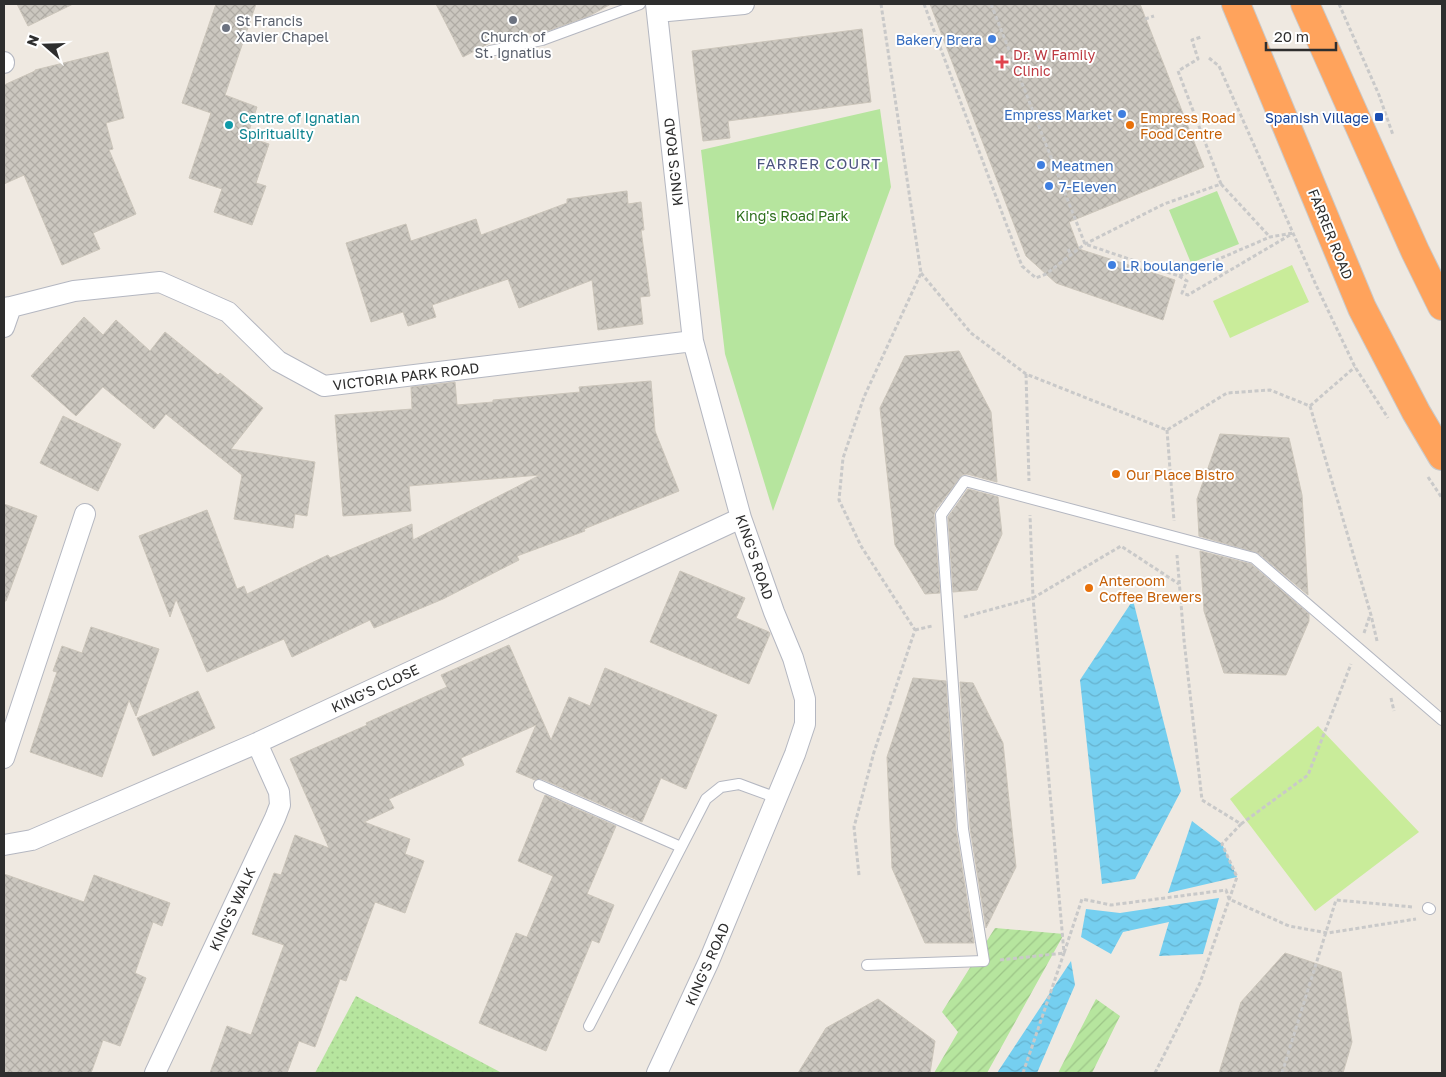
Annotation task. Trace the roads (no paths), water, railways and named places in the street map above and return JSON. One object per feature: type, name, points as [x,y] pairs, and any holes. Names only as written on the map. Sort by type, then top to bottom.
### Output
[{"type":"highway","name":"FARRER ROAD","points":[[1236,4],[1362,308],[1416,412],[1434,466]]},
{"type":"highway","points":[[1305,4],[1415,251],[1442,306]]},
{"type":"street","points":[[651,6],[744,4]]},
{"type":"street","name":"KING'S ROAD","points":[[651,6],[693,342],[741,518],[774,612],[793,658],[805,699],[805,724],[795,754],[709,961],[657,1073]]},
{"type":"street","name":"VICTORIA PARK ROAD","points":[[6,303],[74,291],[160,282],[228,312],[278,360],[324,386],[693,342]]},
{"type":"street","points":[[4,326],[6,303]]},
{"type":"street","points":[[4,758],[86,514]]},
{"type":"street","name":"KING'S CLOSE","points":[[4,844],[32,840],[257,743],[741,518]]},
{"type":"street","name":"KING'S WALK","points":[[155,1073],[280,805],[279,792],[257,743]]},
{"type":"lane","points":[[490,50],[542,40],[651,6]]},
{"type":"lane","points":[[867,965],[984,961],[963,829],[941,515],[965,481],[1254,558],[1442,720]]},
{"type":"lane","points":[[589,1026],[706,798],[720,787],[739,784],[777,798]]},
{"type":"lane","points":[[539,785],[682,847]]},
{"type":"water","points":[[1133,600],[1181,791],[1135,879],[1102,884],[1080,680]]},
{"type":"water","points":[[1192,821],[1222,844],[1237,877],[1168,893]]},
{"type":"water","points":[[1219,898],[1203,954],[1159,956],[1169,922],[1123,932],[1111,954],[1081,937],[1086,909],[1120,913]]},
{"type":"water","points":[[1071,961],[1075,985],[1037,1073],[997,1073]]},
{"type":"place","name":"Church of St. Ignatius","points":[[513,20]]},
{"type":"place","name":"St Francis Xavier Chapel","points":[[226,28]]},
{"type":"place","name":"Bakery Brera","points":[[992,39]]},
{"type":"place","name":"Dr. W Family Clinic","points":[[1002,62]]},
{"type":"place","name":"Empress Market","points":[[1122,114]]},
{"type":"place","name":"Spanish Village","points":[[1379,117]]},
{"type":"place","name":"Centre of Ignatian Spirituality","points":[[229,125]]},
{"type":"place","name":"Empress Road Food Centre","points":[[1130,125]]},
{"type":"place","name":"Meatmen","points":[[1041,165]]},
{"type":"place","name":"7-Eleven","points":[[1049,186]]},
{"type":"place","name":"LR boulangerie","points":[[1112,265]]},
{"type":"place","name":"Our Place Bistro","points":[[1116,474]]},
{"type":"place","name":"Anteroom Coffee Brewers","points":[[1089,588]]},
{"type":"district","name":"FARRER COURT","points":[[819,163]]},
{"type":"park label","name":"King's Road Park","points":[[792,215]]}]
